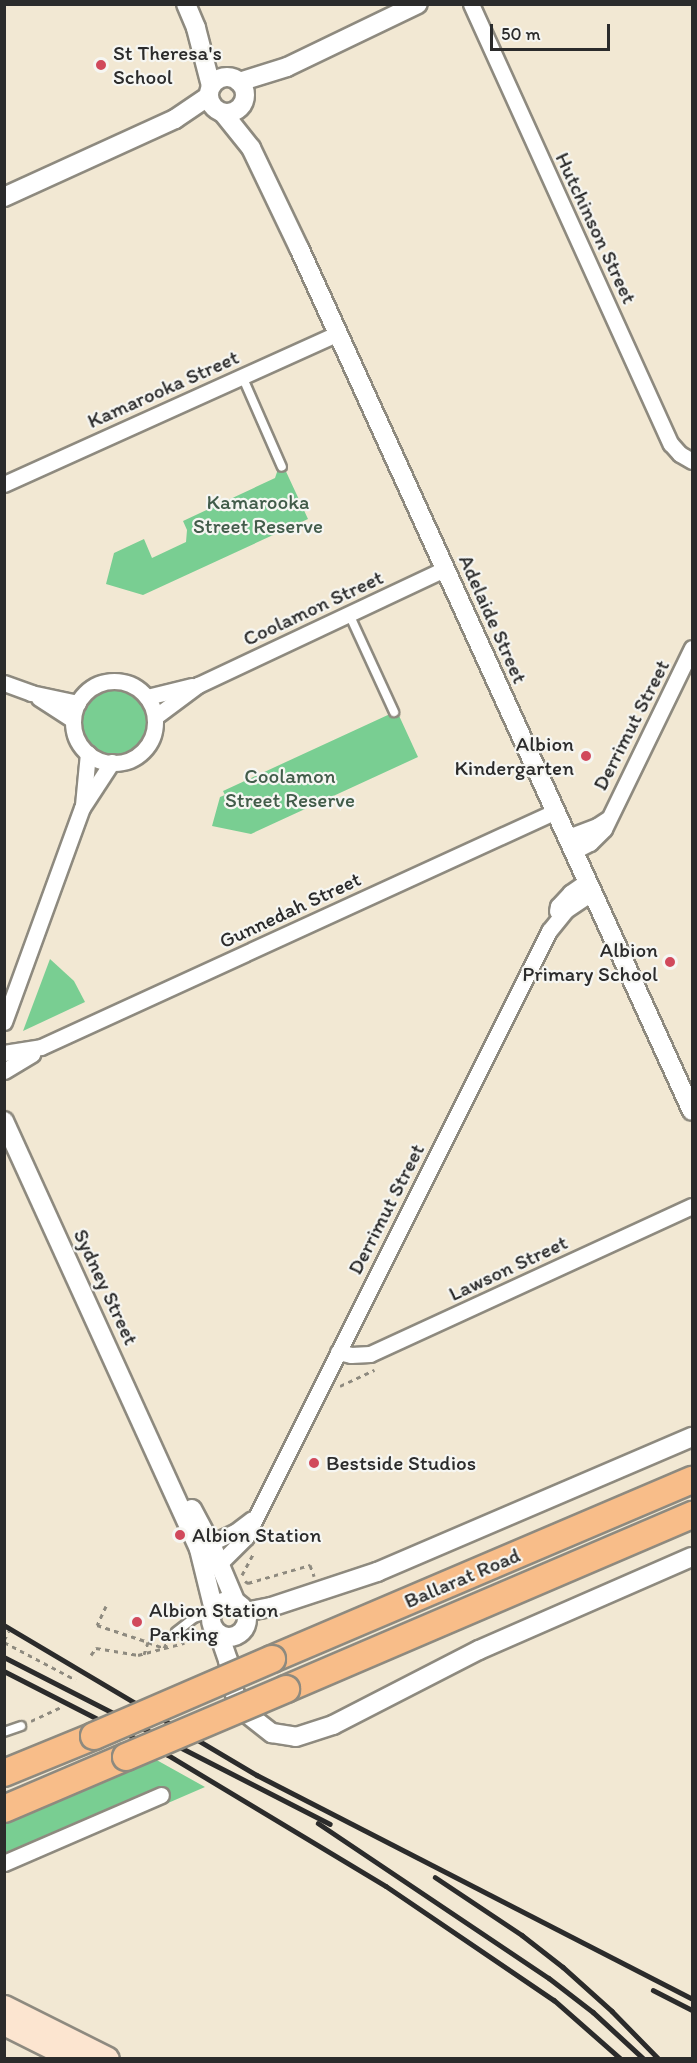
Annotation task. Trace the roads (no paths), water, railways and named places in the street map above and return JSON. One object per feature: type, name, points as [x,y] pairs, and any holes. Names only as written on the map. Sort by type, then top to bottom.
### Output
[{"type":"highway","name":"Ballarat Road","points":[[4,1773],[693,1480]]},
{"type":"highway","name":"Ballarat Road","points":[[4,1809],[693,1515]]},
{"type":"main road","points":[[4,2006],[74,2053]]},
{"type":"main road","points":[[4,2024],[74,2053],[108,2058]]},
{"type":"street","name":"Adelaide Street","points":[[186,4],[196,28],[215,101],[250,148],[338,333],[693,1111]]},
{"type":"street","points":[[238,91],[418,4]]},
{"type":"street","name":"Hutchinson Street","points":[[471,4],[671,444],[680,454],[693,461]]},
{"type":"street","name":"Adelaide Street","points":[[196,28],[238,91],[250,148]]},
{"type":"street","points":[[215,101],[219,79],[238,91]]},
{"type":"street","points":[[215,101],[234,111],[238,91]]},
{"type":"street","points":[[4,197],[215,101]]},
{"type":"street","name":"Kamarooka Street","points":[[4,484],[338,333]]},
{"type":"street","name":"Coolamon Street","points":[[155,717],[198,685],[445,569]]},
{"type":"street","name":"Derrimut Street","points":[[571,844],[606,820],[693,648]]},
{"type":"street","points":[[111,681],[127,683],[147,697],[155,717],[153,733],[141,753],[128,760],[112,762],[88,753],[78,742],[74,720],[78,703],[88,690],[111,681]]},
{"type":"street","points":[[4,683],[31,693],[78,703]]},
{"type":"street","name":"Coolamon Street","points":[[147,697],[198,685]]},
{"type":"street","points":[[31,693],[74,720]]},
{"type":"street","points":[[82,808],[88,753]]},
{"type":"street","points":[[4,1022],[82,808],[112,762]]},
{"type":"street","name":"Gunnedah Street","points":[[4,1071],[41,1047],[556,811]]},
{"type":"street","name":"Derrimut Street","points":[[225,1558],[246,1537],[254,1517],[556,920],[558,906],[570,893],[589,887]]},
{"type":"street","name":"Gunnedah Street","points":[[4,1053],[41,1047]]},
{"type":"street","name":"Sydney Street","points":[[6,1120],[163,1465],[205,1546],[213,1612]]},
{"type":"street","name":"Lawson Street","points":[[338,1352],[351,1355],[370,1354],[693,1206]]},
{"type":"street","name":"Ballarat Road","points":[[241,1607],[271,1607],[377,1572],[693,1437]]},
{"type":"street","name":"Derrimut Street","points":[[205,1546],[235,1532],[254,1517]]},
{"type":"street","name":"Sydney Street","points":[[205,1546],[225,1558],[241,1607]]},
{"type":"street","points":[[219,1634],[229,1637],[239,1634],[245,1627],[241,1607],[221,1603],[213,1612],[213,1627],[219,1634],[228,1660],[234,1692],[246,1713],[272,1733],[296,1737],[333,1725],[479,1650],[693,1557]]},
{"type":"street","points":[[4,1863],[161,1795]]},
{"type":"lane","points":[[242,376],[282,467]]},
{"type":"lane","points":[[349,614],[394,712]]},
{"type":"lane","points":[[176,1632],[194,1618],[213,1612]]},
{"type":"lane","points":[[4,1732],[21,1726]]},
{"type":"railway","points":[[4,1625],[257,1775],[692,1999]]},
{"type":"railway","points":[[4,1657],[330,1824]]},
{"type":"railway","points":[[4,1671],[168,1755],[386,1886],[554,2000],[620,2058]]},
{"type":"railway","points":[[318,1823],[549,1978],[593,2012],[643,2058]]},
{"type":"railway","points":[[435,1877],[522,1935],[563,1967],[612,2011],[658,2058]]},
{"type":"railway","points":[[653,1990],[692,2010]]},
{"type":"place","name":"St Theresa's School","points":[[101,65]]},
{"type":"place","name":"Albion Kindergarten","points":[[586,756]]},
{"type":"place","name":"Albion Primary School","points":[[670,962]]},
{"type":"place","name":"Bestside Studios","points":[[314,1463]]},
{"type":"place","name":"Albion Station","points":[[180,1535]]},
{"type":"place","name":"Albion Station Parking","points":[[137,1622]]},
{"type":"park label","name":"Kamarooka Street Reserve","points":[[258,514]]},
{"type":"park label","name":"Coolamon Street Reserve","points":[[290,788]]}]
